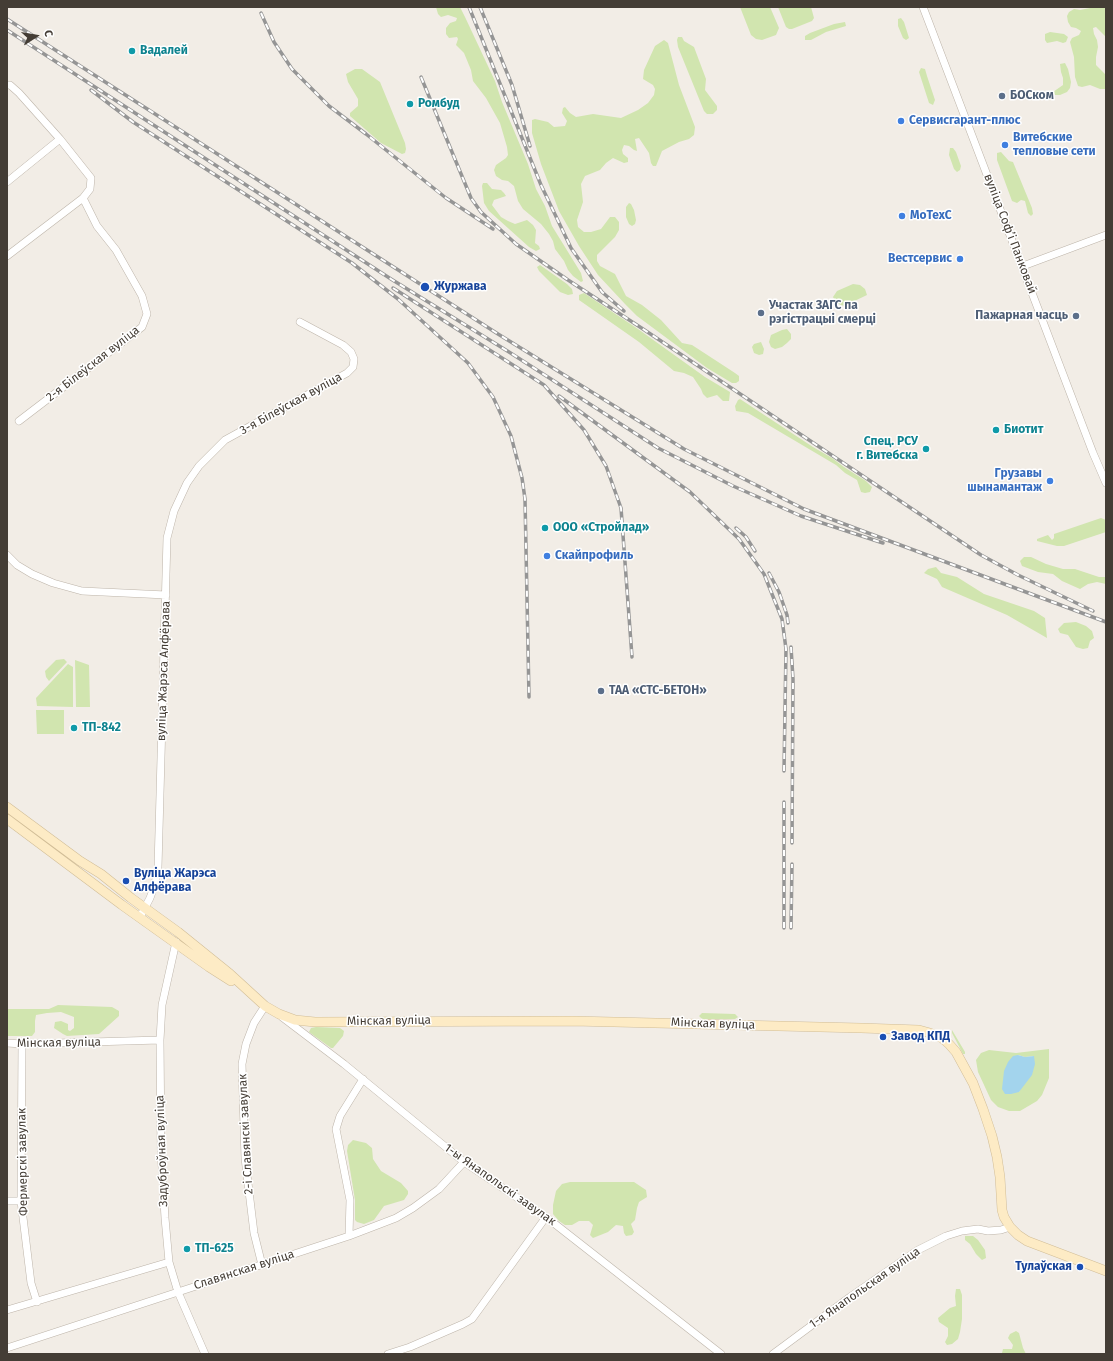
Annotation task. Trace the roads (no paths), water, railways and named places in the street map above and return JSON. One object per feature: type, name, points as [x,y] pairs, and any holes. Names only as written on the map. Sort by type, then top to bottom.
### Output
[{"type":"main road","points":[[7,807],[80,861],[101,874],[178,932],[230,974],[249,993]]},
{"type":"main road","points":[[7,819],[209,967],[249,993]]},
{"type":"main road","points":[[176,942],[178,932]]},
{"type":"main road","name":"Мінская вуліца","points":[[249,993],[265,1006],[279,1014],[295,1020],[310,1022],[573,1021],[861,1028],[919,1030],[930,1033],[942,1038],[956,1052],[973,1083],[981,1102],[997,1157],[1002,1210],[1010,1227]]},
{"type":"main road","points":[[1010,1227],[1027,1241],[1106,1271]]},
{"type":"street","name":"вуліца Софʼі Панковай","points":[[923,7],[1093,453],[1106,483]]},
{"type":"street","points":[[7,85],[10,85],[19,93],[60,139],[91,178],[90,189],[83,198],[7,256]]},
{"type":"street","points":[[7,182],[60,139]]},
{"type":"street","name":"2-я Білеўская вуліца","points":[[19,422],[142,326],[146,314],[142,296],[116,250],[97,226],[83,198]]},
{"type":"street","points":[[1022,266],[1106,234]]},
{"type":"street","name":"3-я Білеўская вуліца","points":[[224,440],[347,373],[353,367],[354,359],[351,352],[343,345],[300,322]]},
{"type":"street","name":"вуліца Жарэса Алфёрава","points":[[140,917],[146,908],[155,884],[158,867],[167,538],[174,511],[187,482],[199,466],[224,440]]},
{"type":"street","points":[[7,555],[17,565],[53,584],[82,591],[166,595]]},
{"type":"street","name":"Задуброўная вуліца","points":[[176,942],[162,1005],[160,1040],[161,1151],[165,1218],[169,1262],[178,1292],[205,1354]]},
{"type":"street","name":"2-і Славянскі завулак","points":[[262,1265],[254,1233],[245,1158],[242,1064],[246,1044],[254,1023],[265,1006]]},
{"type":"street","name":"1-ы Янапольскі завулак","points":[[279,1014],[363,1079],[464,1162],[546,1217],[721,1354]]},
{"type":"street","name":"Мінская вуліца","points":[[7,1044],[160,1040]]},
{"type":"street","name":"Фермерскі завулак","points":[[22,1044],[21,1202],[31,1284],[37,1302]]},
{"type":"street","points":[[349,1236],[350,1200],[336,1129],[340,1116],[363,1079]]},
{"type":"street","name":"Славянская вуліца","points":[[7,1348],[349,1236],[396,1218],[414,1208],[439,1189],[464,1162]]},
{"type":"street","points":[[7,1201],[21,1202]]},
{"type":"street","points":[[388,1354],[410,1347],[464,1324],[472,1319],[546,1217]]},
{"type":"street","name":"1-я Янапольская вуліца","points":[[773,1354],[850,1297],[918,1250],[946,1236],[962,1231],[978,1229],[988,1231],[1001,1230],[1010,1227]]},
{"type":"street","points":[[7,1310],[169,1262]]},
{"type":"water","points":[[1018,1055],[1025,1057],[1034,1056],[1035,1064],[1032,1075],[1019,1092],[1005,1094],[1002,1089],[1004,1071],[1008,1062],[1013,1056]]},
{"type":"railway","points":[[469,7],[541,185],[571,248],[602,292],[624,311]]},
{"type":"railway","points":[[480,7],[512,85],[530,146]]},
{"type":"railway","points":[[261,13],[274,42],[292,69],[329,106],[446,198],[493,229]]},
{"type":"railway","points":[[7,19],[498,334],[684,449],[804,509],[1106,622]]},
{"type":"railway","points":[[7,30],[391,279],[509,352],[658,448],[733,486],[801,516],[883,543]]},
{"type":"railway","points":[[421,77],[471,198],[481,212],[516,244],[981,555],[1018,575],[1093,611]]},
{"type":"railway","points":[[91,90],[133,122],[352,263],[398,299],[468,363],[493,397],[511,436],[522,478],[525,499],[529,697]]},
{"type":"railway","points":[[393,288],[544,385],[584,430],[606,466],[621,508],[632,657]]},
{"type":"railway","points":[[559,396],[690,492],[739,539],[764,574],[782,619],[786,649],[784,771]]},
{"type":"railway","points":[[736,528],[746,537],[755,551]]},
{"type":"railway","points":[[769,573],[779,592],[787,615],[788,623]]},
{"type":"railway","points":[[791,647],[793,679],[792,843]]},
{"type":"railway","points":[[784,802],[784,928]]},
{"type":"railway","points":[[791,928],[792,864]]},
{"type":"place","name":"Вадалей","points":[[132,51]]},
{"type":"place","name":"БОСком","points":[[1002,96]]},
{"type":"place","name":"Ромбуд","points":[[410,104]]},
{"type":"place","name":"Сервисгарант-плюс","points":[[901,121]]},
{"type":"place","name":"Витебские тепловые сети","points":[[1005,145]]},
{"type":"place","name":"MoTexC","points":[[902,216]]},
{"type":"place","name":"Вестсервис","points":[[960,259]]},
{"type":"place","name":"Журжава","points":[[425,287]]},
{"type":"place","name":"Участак ЗАГС па рэгістрацыі смерці","points":[[761,313]]},
{"type":"place","name":"Пажарная часць","points":[[1076,316]]},
{"type":"place","name":"Биотит","points":[[996,430]]},
{"type":"place","name":"Спец. РСУ г. Витебска","points":[[926,449]]},
{"type":"place","name":"Грузавы шынамантаж","points":[[1050,481]]},
{"type":"place","name":"ООО «Стройлад»","points":[[545,528]]},
{"type":"place","name":"Скайпрофиль","points":[[547,556]]},
{"type":"place","name":"ТАА «СТС-БЕТОН»","points":[[601,691]]},
{"type":"place","name":"ТП-842","points":[[74,728]]},
{"type":"place","name":"Вуліца Жарэса Алфёрава","points":[[126,881]]},
{"type":"place","name":"Завод КПД","points":[[883,1037]]},
{"type":"place","name":"ТП-625","points":[[187,1249]]},
{"type":"place","name":"Тулаўская","points":[[1080,1267]]}]
